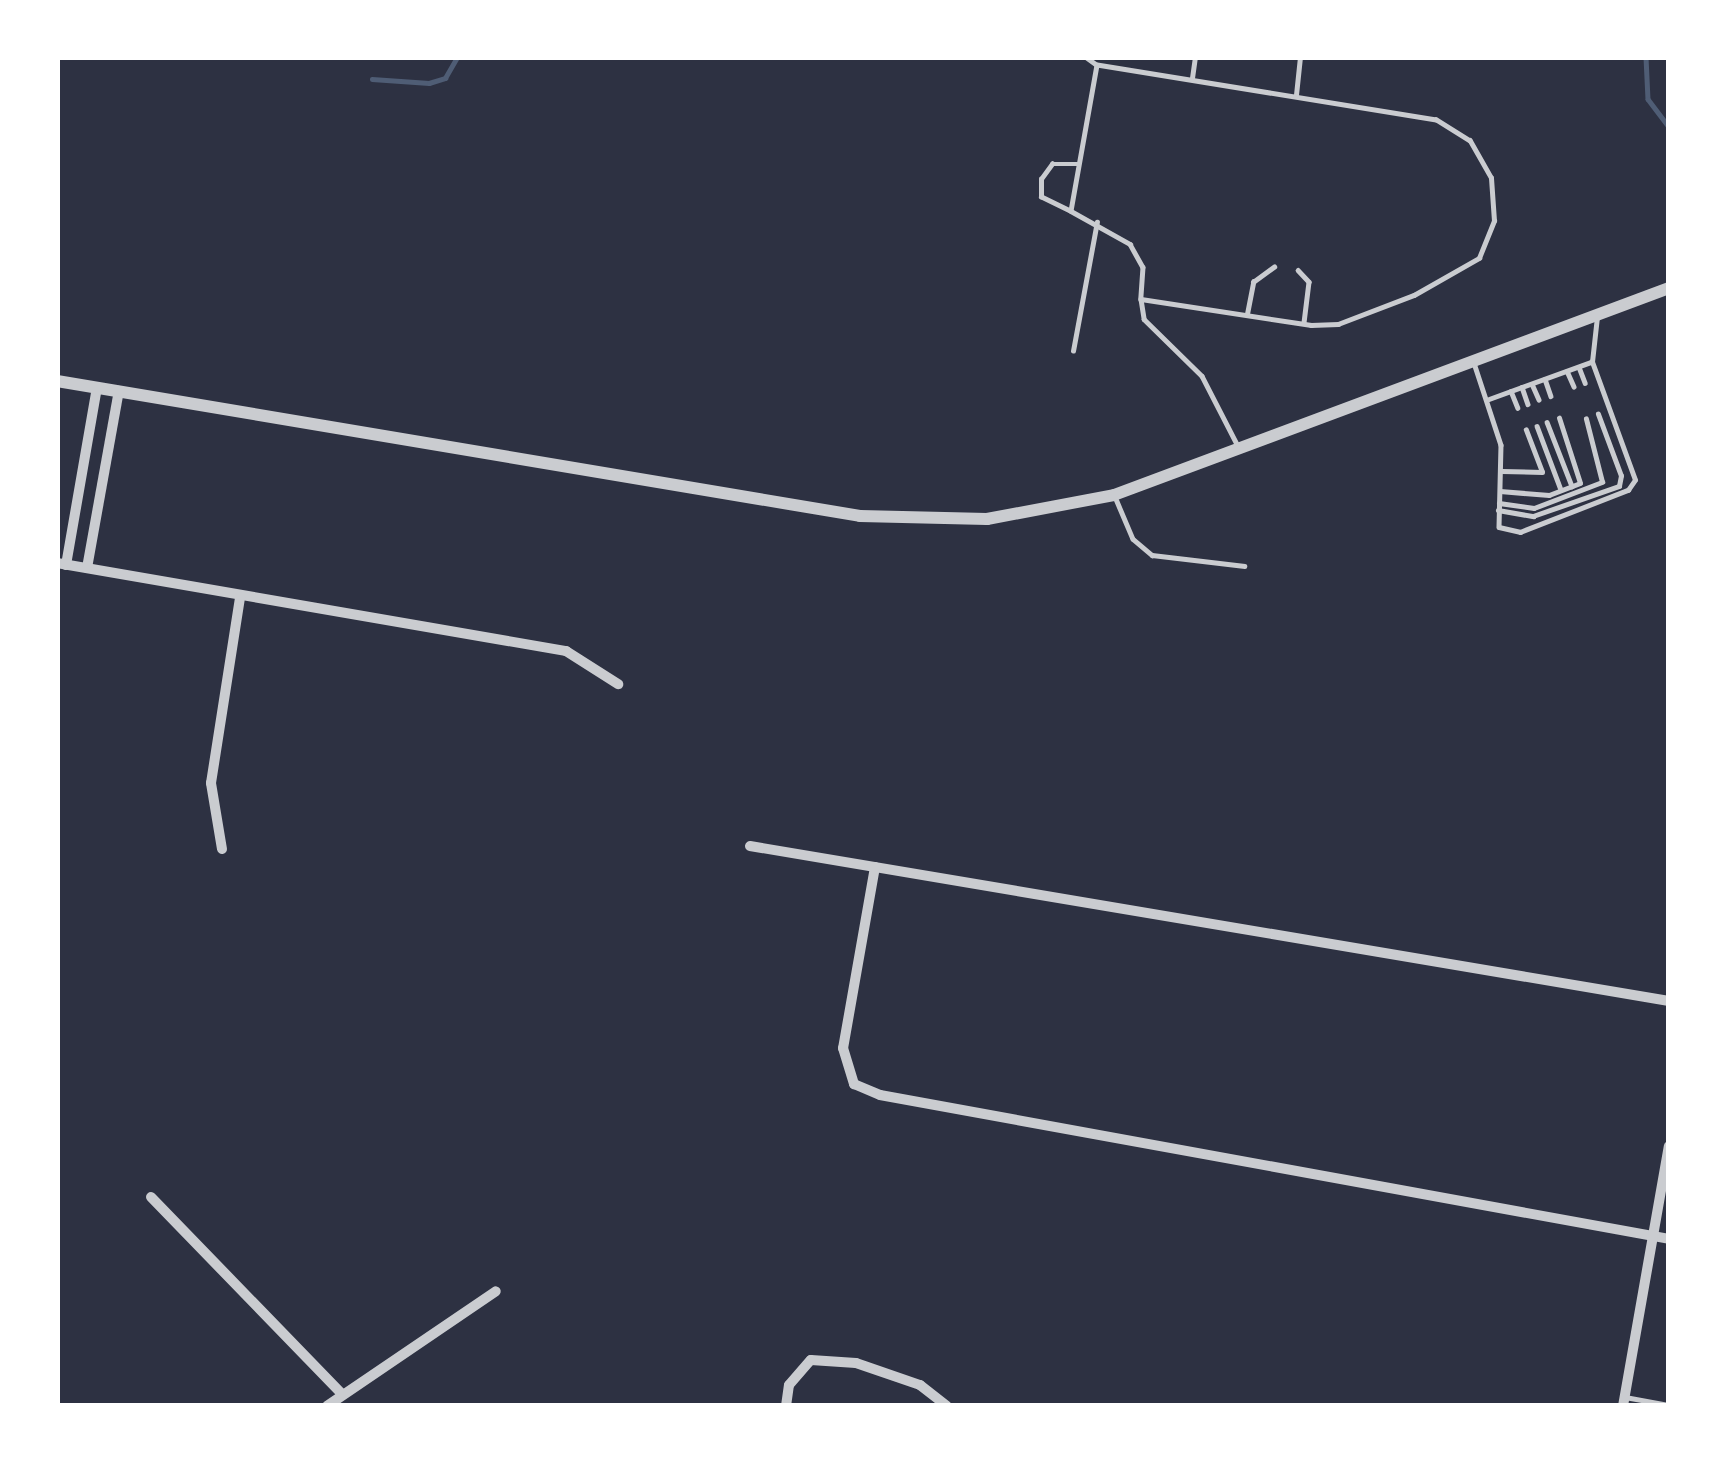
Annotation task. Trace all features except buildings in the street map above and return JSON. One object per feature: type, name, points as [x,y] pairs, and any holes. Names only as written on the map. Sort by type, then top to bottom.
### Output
[{"type":"street","points":[[57,380],[860,516],[987,519],[1114,494],[1669,288]]},
{"type":"street","points":[[97,388],[62,564],[566,651],[617,685]]},
{"type":"street","points":[[87,568],[118,391]]},
{"type":"street","points":[[222,849],[211,783],[240,597]]},
{"type":"street","points":[[750,846],[1669,1001]]},
{"type":"street","points":[[875,867],[843,1048],[854,1084],[880,1095],[1669,1239]]},
{"type":"street","points":[[1624,1401],[1669,1146]]},
{"type":"street","points":[[151,1197],[341,1393]]},
{"type":"street","points":[[327,1406],[496,1291]]},
{"type":"street","points":[[786,1406],[790,1385],[811,1360],[856,1363],[920,1385],[946,1406]]},
{"type":"lane","points":[[1086,57],[1097,65],[1436,120],[1470,141],[1491,178],[1494,221],[1479,259],[1414,295],[1338,324],[1141,299]]},
{"type":"lane","points":[[1192,78],[1195,57]]},
{"type":"lane","points":[[1296,95],[1300,57]]},
{"type":"lane","points":[[1071,212],[1097,65]]},
{"type":"lane","points":[[1078,164],[1052,164],[1041,179],[1041,197],[1097,222],[1130,244],[1143,267],[1144,320],[1202,376],[1239,448]]},
{"type":"lane","points":[[1073,351],[1097,222]]},
{"type":"lane","points":[[1247,314],[1253,282],[1274,266]]},
{"type":"lane","points":[[1298,270],[1309,282],[1304,323]]},
{"type":"lane","points":[[1473,360],[1489,399],[1502,471],[1499,526],[1520,532],[1628,490],[1635,480],[1592,362],[1598,315]]},
{"type":"lane","points":[[1489,399],[1592,362]]},
{"type":"lane","points":[[1579,367],[1585,383]]},
{"type":"lane","points":[[1567,371],[1574,387]]},
{"type":"lane","points":[[1545,379],[1551,396]]},
{"type":"lane","points":[[1532,384],[1539,400]]},
{"type":"lane","points":[[1522,387],[1528,404]]},
{"type":"lane","points":[[1511,392],[1518,408]]},
{"type":"lane","points":[[1498,507],[1534,516],[1619,486],[1621,476],[1598,414]]},
{"type":"lane","points":[[1500,491],[1538,495],[1572,486],[1581,477],[1559,418]]},
{"type":"lane","points":[[1498,507],[1534,508],[1602,482],[1586,419]]},
{"type":"lane","points":[[1547,422],[1572,486]]},
{"type":"lane","points":[[1537,426],[1561,490]]},
{"type":"lane","points":[[1502,471],[1542,472],[1526,430]]},
{"type":"lane","points":[[1114,494],[1125,528],[1152,555],[1244,566]]},
{"type":"lane","points":[[1624,1401],[1669,1405]]},
{"type":"waterway","points":[[372,79],[429,83],[445,78],[457,57]]},
{"type":"waterway","points":[[1646,57],[1648,99],[1669,127]]}]
